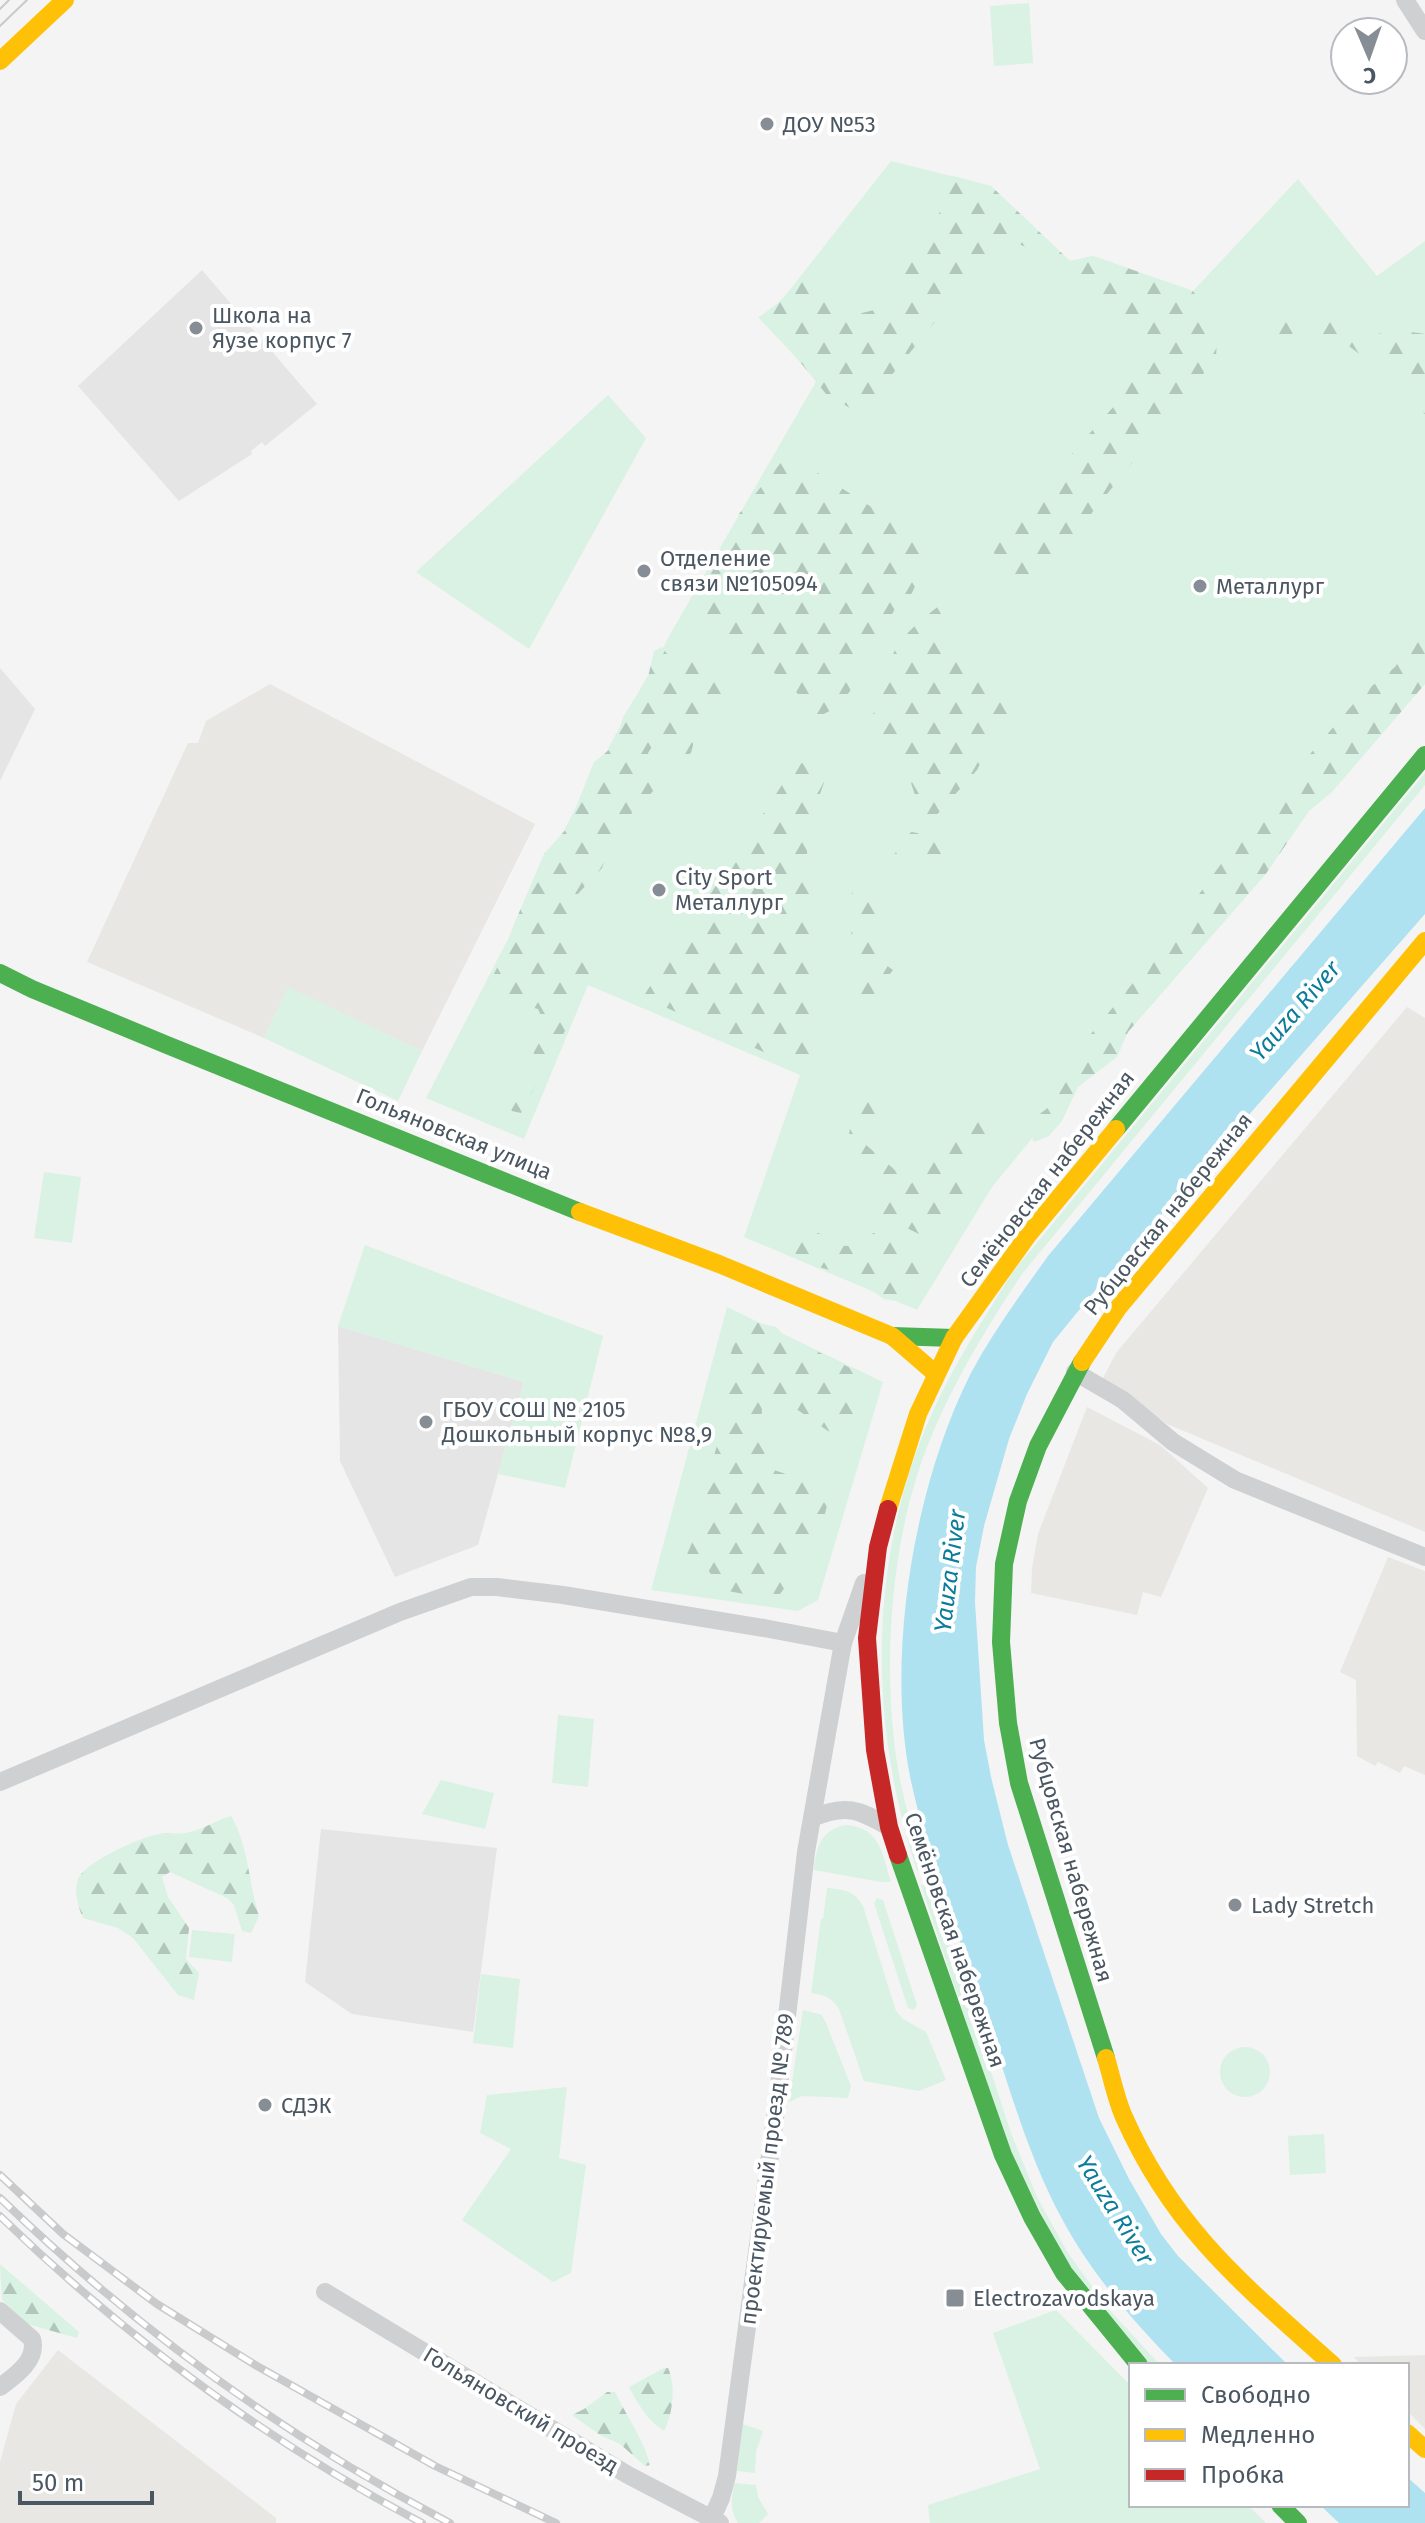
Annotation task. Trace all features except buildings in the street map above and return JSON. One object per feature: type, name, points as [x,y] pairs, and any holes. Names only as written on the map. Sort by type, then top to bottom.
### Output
[{"type":"main road","points":[[0,61],[65,0]]},
{"type":"main road","name":"Семёновская набережная","points":[[1137,2363],[1064,2273],[1032,2217],[1003,2155],[917,1915],[889,1827],[875,1750],[867,1638],[878,1547],[902,1459],[954,1338],[1028,1235],[1425,755]]},
{"type":"main road","name":"Рубцовская набережная","points":[[1331,2363],[1227,2268],[1186,2223],[1147,2165],[1123,2114],[1019,1783],[1008,1723],[1001,1642],[1004,1564],[1018,1501],[1038,1446],[1075,1372],[1118,1308],[1425,941]]},
{"type":"main road","name":"Гольяновская улица","points":[[0,973],[167,1045],[892,1336],[936,1374]]},
{"type":"main road","name":"Гольяновская улица","points":[[892,1336],[954,1338]]},
{"type":"main road","points":[[1409,2435],[1425,2449]]},
{"type":"main road","points":[[1282,2507],[1298,2523]]},
{"type":"street","points":[[1405,0],[1425,31]]},
{"type":"street","points":[[1075,1372],[1123,1400],[1173,1442],[1235,1480],[1425,1557]]},
{"type":"street","name":"проектируемый проезд № 789","points":[[716,2520],[727,2476],[812,1818],[843,1643],[878,1547]]},
{"type":"street","points":[[0,1782],[400,1612],[471,1587],[563,1595],[843,1643]]},
{"type":"street","points":[[812,1818],[834,1809],[861,1811],[889,1827]]},
{"type":"street","name":"Гольяновский проезд","points":[[325,2292],[628,2475],[716,2520]]},
{"type":"street","points":[[0,2311],[32,2339],[34,2345],[31,2358],[0,2387]]},
{"type":"street","points":[[0,2394],[0,2406]]},
{"type":"shaded area","name":"Школа на Яузе корпус 7","points":[[202,270],[317,404],[265,446],[262,442],[251,451],[252,454],[179,501],[78,386]]},
{"type":"shaded area","points":[[0,668],[35,709],[0,781]]},
{"type":"shaded area","points":[[270,684],[535,824],[422,1051],[288,988],[264,1038],[87,962],[188,743],[198,743],[206,721]]},
{"type":"shaded area","points":[[1407,1007],[1425,1018],[1425,1532],[1167,1424],[1102,1380],[1116,1353]]},
{"type":"shaded area","name":"ГБОУ СОШ № 2105 Дошкольный корпус №8,9","points":[[338,1326],[524,1382],[478,1545],[395,1577],[340,1461]]},
{"type":"shaded area","points":[[1087,1407],[1160,1445],[1208,1488],[1161,1597],[1143,1592],[1137,1615],[1031,1593],[1038,1534]]},
{"type":"shaded area","points":[[1388,1557],[1425,1571],[1425,1775],[1404,1766],[1400,1773],[1378,1762],[1375,1766],[1357,1756],[1356,1680],[1340,1672]]},
{"type":"shaded area","points":[[321,1829],[497,1848],[473,2032],[352,2014],[305,1982]]},
{"type":"shaded area","points":[[58,2350],[276,2518],[276,2523],[0,2523],[0,2462],[16,2404]]},
{"type":"shaded area","points":[[1425,2355],[1425,2429],[1409,2413],[1409,2363],[1359,2363],[1354,2357]]},
{"type":"green space","points":[[1029,3],[1033,63],[994,66],[990,6]]},
{"type":"green space","points":[[891,161],[991,186],[1070,261],[1093,256],[1193,291],[1298,179],[1377,276],[1425,241],[1425,661],[992,1187],[917,1310],[744,1237],[800,1075],[588,985],[524,1139],[426,1098],[572,815],[672,631],[817,380],[758,317],[774,310]]},
{"type":"green space","points":[[953,176],[991,186],[1070,261],[1093,256],[1193,291],[1208,313],[1217,337],[1216,358],[1039,579],[1017,582],[997,566],[992,542],[1014,526],[1073,452],[1124,395],[1151,346],[1126,316],[1094,301],[1046,255],[1016,243],[987,258],[860,414],[826,394],[762,315],[803,277],[849,316],[883,308],[903,290],[898,268],[934,227]]},
{"type":"green space","points":[[1288,314],[1334,321],[1364,339],[1394,332],[1425,334],[1425,418],[1419,391],[1407,376],[1358,353],[1340,339],[1311,332],[1269,336],[1266,327],[1270,321]]},
{"type":"green space","points":[[608,395],[646,438],[529,649],[416,572]]},
{"type":"green space","points":[[788,454],[920,538],[928,539],[926,561],[912,593],[897,605],[839,706],[818,717],[784,680],[719,637],[704,612],[699,593],[735,534],[738,515]]},
{"type":"green space","points":[[953,596],[962,612],[947,635],[950,654],[1011,699],[1017,717],[1010,733],[993,738],[977,770],[933,819],[919,807],[908,774],[870,734],[880,690],[896,648],[922,620]]},
{"type":"green space","points":[[1425,624],[1425,684],[1332,792],[1309,811],[1265,875],[1128,1032],[1117,1057],[1078,1087],[1062,1121],[1049,1136],[1034,1142],[1025,1125],[1053,1104],[1086,1040],[1142,972],[1254,819],[1361,695],[1395,667]]},
{"type":"green space","points":[[662,647],[674,663],[687,651],[703,673],[728,682],[735,688],[734,697],[698,726],[691,753],[682,757],[669,741],[661,740],[648,753],[656,788],[613,833],[602,868],[576,896],[568,913],[563,939],[570,956],[604,964],[616,977],[615,986],[597,979],[588,980],[581,986],[566,1029],[521,1113],[512,1111],[506,1104],[533,1063],[534,1052],[543,1036],[542,1018],[538,1009],[501,999],[487,987],[509,945],[507,947],[512,929],[544,854],[568,827],[594,762],[615,745],[623,717],[648,677],[654,651]]},
{"type":"green space","points":[[797,762],[814,766],[825,780],[806,833],[811,927],[812,1074],[643,997]]},
{"type":"green space","points":[[1425,773],[1425,785],[1022,1274],[948,1399],[925,1452],[907,1513],[894,1585],[891,1623],[893,1734],[903,1794],[925,1869],[917,1871],[890,1762],[882,1650],[885,1595],[893,1540],[906,1485],[933,1411],[965,1350],[1013,1272]]},
{"type":"green space","points":[[911,832],[932,839],[945,850],[947,854],[942,867],[933,868],[893,856]]},
{"type":"green space","points":[[852,890],[880,892],[875,957],[893,970],[865,1006],[855,988],[851,958]]},
{"type":"green space","points":[[288,987],[422,1051],[398,1101],[264,1038]]},
{"type":"green space","points":[[858,1088],[890,1113],[865,1144],[911,1184],[981,1100],[995,1143],[968,1165],[966,1192],[921,1235],[876,1213],[882,1179],[846,1149]]},
{"type":"green space","points":[[44,1172],[81,1177],[72,1243],[34,1238]]},
{"type":"green space","points":[[811,1230],[830,1238],[835,1245],[856,1245],[873,1233],[893,1236],[908,1243],[931,1271],[917,1301],[908,1303],[884,1299],[852,1277],[803,1262],[796,1256],[793,1243]]},
{"type":"green space","points":[[365,1245],[603,1336],[565,1488],[498,1474],[524,1382],[338,1326]]},
{"type":"green space","points":[[727,1307],[883,1382],[818,1600],[798,1611],[651,1590]]},
{"type":"green space","points":[[750,1321],[776,1327],[783,1334],[860,1373],[861,1380],[859,1404],[846,1432],[828,1431],[779,1397],[770,1395],[762,1399],[763,1444],[771,1469],[830,1492],[815,1547],[809,1554],[801,1555],[779,1595],[770,1593],[764,1585],[755,1587],[750,1595],[722,1590],[713,1592],[707,1583],[712,1576],[706,1568],[695,1565],[681,1568],[702,1520],[704,1492],[727,1409],[731,1353],[737,1334]]},
{"type":"green space","points":[[558,1715],[594,1719],[588,1787],[552,1783]]},
{"type":"green space","points":[[441,1780],[494,1793],[485,1829],[422,1814]]},
{"type":"green space","points":[[231,1816],[245,1852],[259,1916],[251,1933],[242,1931],[234,1905],[227,1898],[170,1872],[162,1877],[168,1897],[189,1928],[186,1959],[199,1973],[194,2000],[178,1995],[133,1938],[118,1928],[83,1918],[77,1898],[77,1881],[93,1864],[129,1844],[160,1834],[192,1832]]},
{"type":"green space","points":[[846,1825],[867,1831],[873,1837],[882,1852],[891,1882],[814,1870],[816,1854],[825,1835]]},
{"type":"green space","points":[[929,1882],[1011,2133],[1037,2197],[1068,2253],[1107,2307],[1158,2363],[1149,2363],[1062,2256],[1005,2139],[921,1885]]},
{"type":"green space","points":[[827,1888],[848,1892],[863,1906],[896,2011],[903,2019],[926,2032],[946,2080],[919,2091],[864,2081],[839,2009],[827,1997],[811,1993]]},
{"type":"green space","points":[[877,1898],[883,1900],[917,2005],[914,2010],[908,2008],[874,1903]]},
{"type":"green space","points":[[192,1930],[235,1934],[232,1962],[189,1957]]},
{"type":"green space","points":[[481,1974],[520,1979],[513,2048],[473,2043]]},
{"type":"green space","points":[[803,2010],[822,2015],[851,2086],[848,2098],[802,2096],[789,2102]]},
{"type":"green space","points":[[1235,2048],[1255,2048],[1269,2062],[1269,2082],[1255,2096],[1235,2096],[1221,2082],[1221,2062]]},
{"type":"green space","points":[[567,2087],[559,2158],[586,2165],[571,2273],[553,2282],[462,2220],[511,2149],[480,2133],[487,2095]]},
{"type":"green space","points":[[1324,2134],[1326,2173],[1290,2175],[1288,2136]]},
{"type":"green space","points":[[0,2264],[79,2332],[77,2338],[27,2324],[2,2300]]},
{"type":"green space","points":[[1056,2310],[1129,2384],[1129,2507],[1250,2507],[1266,2523],[930,2523],[928,2505],[1040,2469],[993,2333]]},
{"type":"green space","points":[[668,2368],[673,2391],[670,2416],[664,2431],[644,2411],[629,2387]]},
{"type":"green space","points":[[607,2392],[615,2392],[640,2438],[650,2465],[645,2466],[620,2444],[600,2435],[572,2415]]},
{"type":"green space","points":[[743,2424],[763,2431],[756,2452],[755,2473],[737,2471]]},
{"type":"green space","points":[[734,2483],[756,2485],[758,2497],[768,2514],[759,2523],[738,2523],[732,2509]]},
{"type":"water","name":"Yauza River","points":[[1425,808],[1425,914],[1053,1342],[1009,1439],[984,1526],[976,1567],[975,1602],[984,1740],[991,1777],[1008,1845],[1099,2118],[1161,2234],[1178,2256],[1286,2363],[1174,2363],[1128,2313],[1072,2237],[1037,2166],[1018,2114],[925,1838],[911,1781],[901,1681],[910,1572],[920,1519],[951,1418],[971,1373],[1048,1256]]},
{"type":"water","points":[[1409,2479],[1425,2493],[1425,2523],[1339,2523],[1322,2507],[1409,2507]]},
{"type":"tram line","points":[[0,9],[9,0]]},
{"type":"tram line","points":[[0,26],[27,0]]},
{"type":"railway","points":[[0,2175],[63,2234],[157,2304],[257,2366],[435,2466],[556,2523]]},
{"type":"railway","points":[[0,2198],[104,2291],[213,2377],[329,2454],[450,2523]]},
{"type":"railway","points":[[0,2216],[97,2304],[200,2384],[309,2458],[422,2523]]},
{"type":"traffic: fast","points":[[1116,1129],[1425,755]]},
{"type":"traffic: fast","points":[[0,973],[167,1045],[580,1212]]},
{"type":"traffic: fast","points":[[892,1336],[954,1338]]},
{"type":"traffic: fast","points":[[1082,1362],[1038,1446],[1018,1501],[1004,1564],[1001,1642],[1008,1723],[1019,1783],[1106,2058]]},
{"type":"traffic: fast","points":[[898,1855],[1003,2155],[1032,2217],[1064,2273],[1137,2363]]},
{"type":"traffic: fast","points":[[1282,2507],[1298,2523]]},
{"type":"traffic: slow","points":[[0,61],[65,0]]},
{"type":"traffic: slow","points":[[1082,1362],[1118,1308],[1425,941]]},
{"type":"traffic: slow","points":[[888,1509],[918,1414],[954,1338],[1028,1235],[1116,1129]]},
{"type":"traffic: slow","points":[[580,1212],[719,1264],[892,1336],[936,1374]]},
{"type":"traffic: slow","points":[[1106,2058],[1121,2110],[1165,2192],[1214,2254],[1241,2282],[1331,2363]]},
{"type":"traffic: slow","points":[[1409,2435],[1425,2449]]},
{"type":"traffic: jam","points":[[888,1509],[878,1547],[867,1638],[875,1750],[889,1827],[898,1855]]},
{"type":"place","name":"ДОУ №53","points":[[767,124]]},
{"type":"place","name":"Школа на Яузе корпус 7","points":[[196,328]]},
{"type":"place","name":"Отделение связи №105094","points":[[644,571]]},
{"type":"place","name":"Металлург","points":[[1200,586]]},
{"type":"place","name":"City Sport Металлург","points":[[659,890]]},
{"type":"place","name":"ГБОУ СОШ № 2105 Дошкольный корпус №8,9","points":[[426,1422]]},
{"type":"place","name":"Lady Stretch","points":[[1235,1905]]},
{"type":"place","name":"СДЭК","points":[[265,2105]]},
{"type":"place","name":"Electrozavodskaya","points":[[955,2298]]}]
